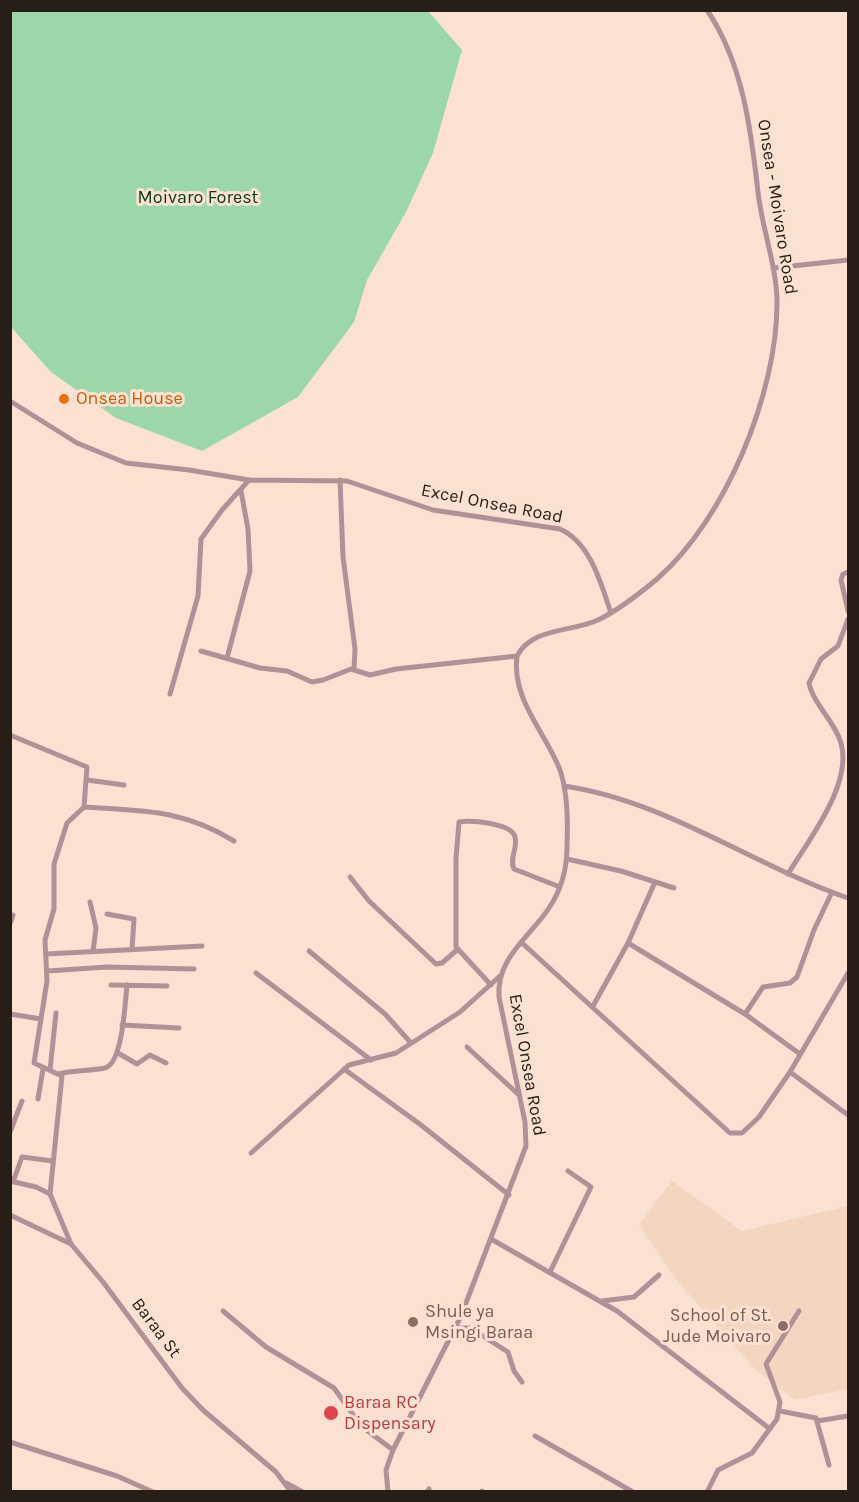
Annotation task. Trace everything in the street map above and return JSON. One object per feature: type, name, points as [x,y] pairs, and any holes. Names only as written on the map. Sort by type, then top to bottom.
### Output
[{"type":"street","name":"Onsea - Moivaro Road","points":[[517,656],[527,645],[547,634],[588,625],[611,613],[668,568],[715,507],[735,475],[757,413],[772,347],[777,302],[773,268],[762,220],[752,142],[741,90],[729,52],[707,10]]},
{"type":"street","points":[[773,268],[849,260]]},
{"type":"street","name":"Excel Onsea Road","points":[[10,401],[77,443],[101,455],[140,466],[189,470],[249,480],[340,480],[427,509],[541,525],[565,532],[577,541],[588,556],[611,613]]},
{"type":"street","points":[[170,694],[198,596],[201,539],[222,510],[249,480]]},
{"type":"street","points":[[340,480],[343,557],[355,649],[354,669]]},
{"type":"street","points":[[227,658],[250,571],[248,529],[241,491]]},
{"type":"street","points":[[849,572],[843,574],[841,580],[849,611]]},
{"type":"street","points":[[788,874],[822,817],[841,775],[841,741],[809,682],[818,663],[838,646],[849,619]]},
{"type":"street","points":[[201,651],[260,668],[287,671],[312,682],[354,669],[370,675],[396,669],[517,656]]},
{"type":"street","name":"Excel Onsea Road","points":[[388,1491],[386,1470],[393,1450],[456,1328],[526,1146],[520,1096],[499,997],[500,976],[504,965],[550,907],[560,887],[567,859],[564,786],[560,769],[521,694],[517,656]]},
{"type":"street","points":[[10,735],[84,765],[88,770],[84,807],[68,823],[55,858],[54,909],[45,940],[47,971],[34,1063],[58,1074],[62,1079],[50,1194],[12,1182],[22,1157],[53,1161]]},
{"type":"street","points":[[87,780],[124,785]]},
{"type":"street","points":[[564,786],[614,797],[684,823],[788,874],[849,898]]},
{"type":"street","points":[[84,807],[183,816],[234,841]]},
{"type":"street","points":[[491,985],[457,950],[456,858],[459,822],[510,829],[516,838],[513,868],[560,887]]},
{"type":"street","points":[[567,859],[621,871],[674,888]]},
{"type":"street","points":[[350,877],[369,901],[436,964],[442,963],[457,950]]},
{"type":"street","points":[[593,1006],[628,943],[655,882]]},
{"type":"street","points":[[745,1014],[763,987],[790,982],[797,976],[814,930],[832,892]]},
{"type":"street","points":[[90,902],[96,928],[93,952]]},
{"type":"street","points":[[107,914],[134,919],[132,950]]},
{"type":"street","points":[[10,924],[13,915]]},
{"type":"street","points":[[521,942],[734,1134],[742,1133],[753,1125],[790,1072],[849,973]]},
{"type":"street","points":[[628,943],[745,1014],[800,1054]]},
{"type":"street","points":[[46,954],[202,946]]},
{"type":"street","points":[[309,951],[385,1014],[411,1043]]},
{"type":"street","points":[[47,971],[99,967],[194,969]]},
{"type":"street","points":[[256,974],[371,1060]]},
{"type":"street","points":[[251,1153],[344,1069],[355,1062],[390,1056],[460,1012],[500,976]]},
{"type":"street","points":[[111,985],[167,986]]},
{"type":"street","points":[[58,1074],[106,1068],[118,1053],[127,985]]},
{"type":"street","points":[[50,1070],[56,1013]]},
{"type":"street","points":[[11,1016],[41,1019]]},
{"type":"street","points":[[122,1025],[179,1028]]},
{"type":"street","points":[[467,1047],[520,1096]]},
{"type":"street","points":[[118,1053],[136,1064],[140,1064],[150,1055],[166,1063]]},
{"type":"street","points":[[38,1099],[43,1069]]},
{"type":"street","points":[[344,1069],[422,1125],[509,1195]]},
{"type":"street","points":[[790,1072],[849,1115]]},
{"type":"street","points":[[10,1132],[22,1101]]},
{"type":"street","points":[[549,1272],[591,1187],[568,1171]]},
{"type":"street","name":"Baraa St","points":[[50,1194],[71,1244],[103,1282],[191,1399],[286,1483],[291,1491]]},
{"type":"street","points":[[10,1215],[71,1244]]},
{"type":"street","points":[[491,1239],[600,1301],[640,1328],[770,1430]]},
{"type":"street","points":[[600,1301],[634,1297],[659,1275]]},
{"type":"street","points":[[223,1311],[266,1347],[334,1388],[361,1426],[393,1450]]},
{"type":"street","points":[[708,1491],[718,1470],[752,1453],[770,1430],[780,1411],[779,1398],[766,1364],[799,1311]]},
{"type":"street","points":[[456,1328],[470,1328],[508,1352],[514,1371],[522,1382]]},
{"type":"street","points":[[780,1411],[811,1415],[817,1421],[829,1465]]},
{"type":"street","points":[[817,1421],[849,1416]]},
{"type":"street","points":[[535,1436],[633,1491]]},
{"type":"street","points":[[10,1442],[153,1491]]},
{"type":"street","points":[[286,1483],[303,1491]]},
{"type":"street","points":[[136,1491],[138,1485]]},
{"type":"shaded area","name":"School of St. Jude Moivaro","points":[[672,1181],[742,1231],[848,1206],[848,1389],[795,1400],[756,1370],[678,1282],[639,1225]]},
{"type":"green space","name":"Moivaro Forest","points":[[10,11],[428,11],[462,50],[433,153],[406,212],[367,280],[354,322],[298,397],[202,451],[116,418],[51,372],[11,327]]},
{"type":"place","name":"Onsea House","points":[[64,399]]},
{"type":"place","name":"Shule ya Msingi Baraa","points":[[413,1322]]},
{"type":"place","name":"School of St. Jude Moivaro","points":[[783,1326]]},
{"type":"place","name":"Baraa RC Dispensary","points":[[331,1413]]}]
